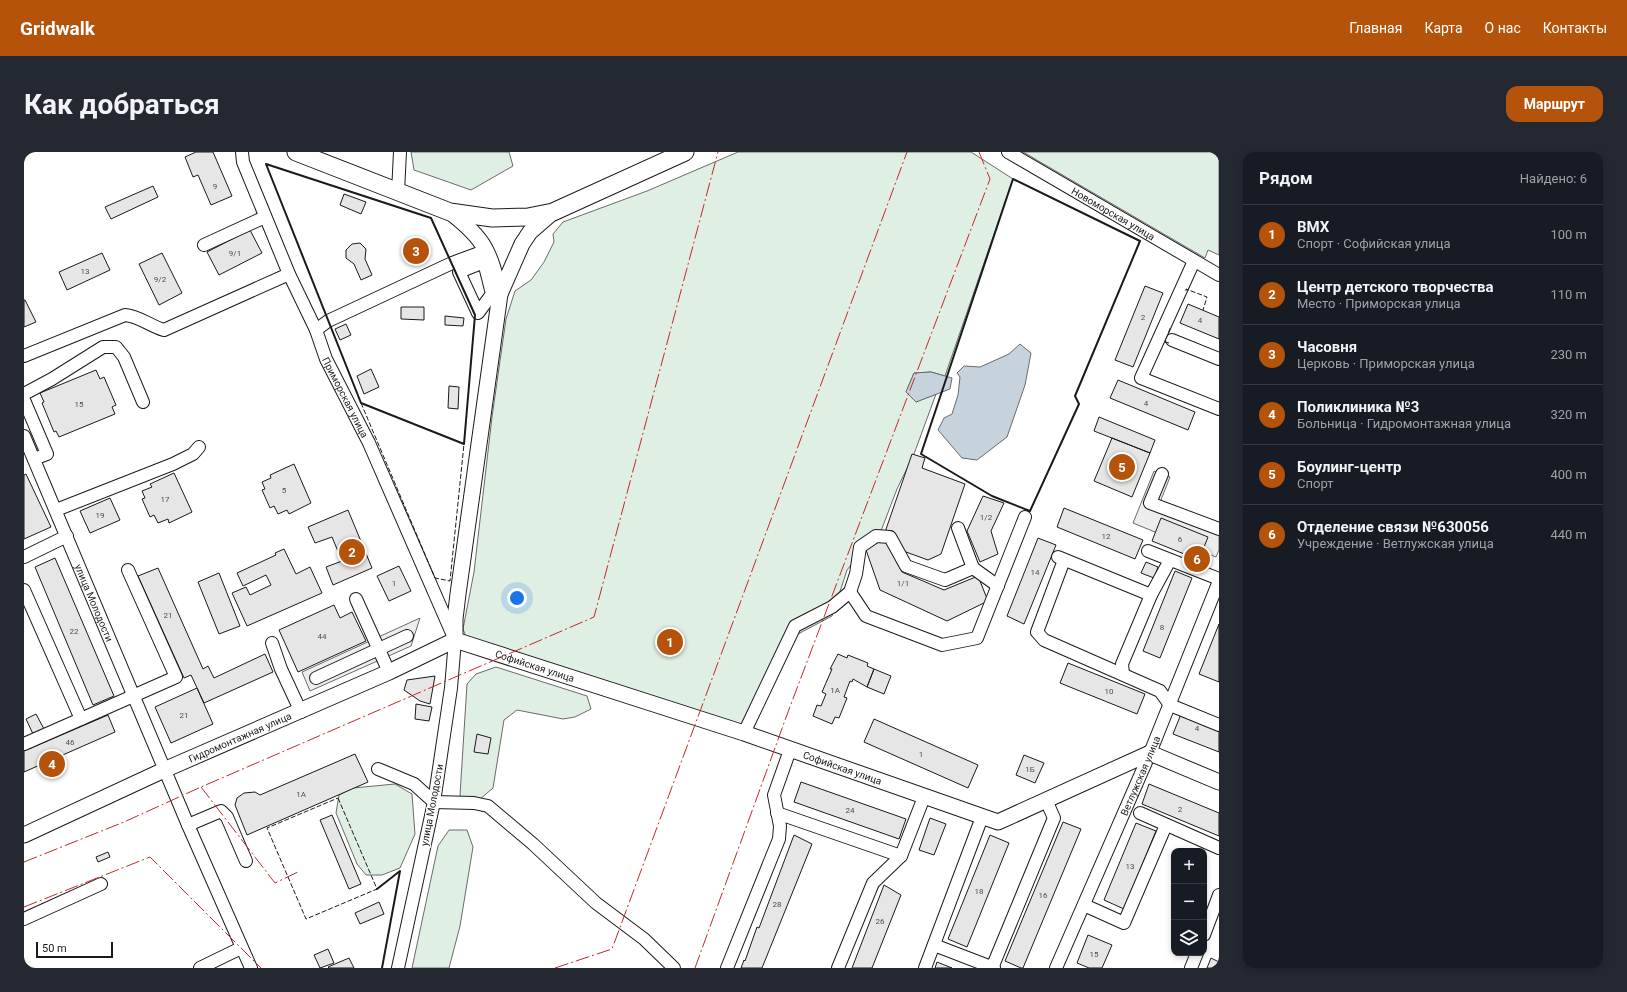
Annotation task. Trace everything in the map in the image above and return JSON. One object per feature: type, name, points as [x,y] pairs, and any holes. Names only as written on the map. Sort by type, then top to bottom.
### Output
[{"type":"highway","points":[[296,152],[450,212],[492,218],[528,217],[553,212],[685,152]]},
{"type":"main road","points":[[450,212],[468,226],[487,250],[489,265],[500,294]]},
{"type":"main road","points":[[455,640],[455,619],[458,594],[500,294],[522,244],[530,232],[553,212]]},
{"type":"main road","name":"Гидромонтажная улица","points":[[24,835],[164,770],[389,672],[455,640]]},
{"type":"main road","name":"Софийская улица","points":[[455,640],[744,733],[998,822],[1150,753]]},
{"type":"main road","points":[[1150,753],[1219,782]]},
{"type":"street","name":"Приморская улица","points":[[242,152],[243,162],[265,217],[289,274],[316,330],[326,359],[369,443],[455,640]]},
{"type":"street","points":[[398,192],[400,152]]},
{"type":"street","name":"Новоморская улица","points":[[1008,152],[1219,275]]},
{"type":"street","points":[[204,245],[265,217]]},
{"type":"street","points":[[316,330],[328,321],[452,263],[487,250]]},
{"type":"street","points":[[1194,261],[1141,378],[1219,410]]},
{"type":"street","points":[[24,356],[125,315],[135,316],[151,326],[164,330],[289,274]]},
{"type":"street","points":[[1172,340],[1219,359]]},
{"type":"street","points":[[24,394],[52,379],[103,347],[116,347],[124,357],[143,402]]},
{"type":"street","points":[[24,400],[47,454],[34,459]]},
{"type":"street","name":"улица Молодости","points":[[24,436],[68,536],[164,770],[251,968]]},
{"type":"street","points":[[56,510],[173,464],[193,454],[199,446]]},
{"type":"street","points":[[1162,474],[1150,503],[1219,528]]},
{"type":"street","points":[[850,592],[866,616],[942,646],[977,638],[1025,517]]},
{"type":"street","points":[[958,528],[972,568],[998,586]]},
{"type":"street","points":[[24,557],[68,536]]},
{"type":"street","points":[[744,733],[795,626],[832,607],[850,592],[856,574],[860,547],[876,536],[890,537],[906,566],[945,580],[972,568]]},
{"type":"street","points":[[1148,551],[1219,580]]},
{"type":"street","points":[[1151,595],[1061,558],[1037,632],[1044,640],[1160,691],[1170,705],[1219,725]]},
{"type":"street","points":[[1123,674],[1122,664],[1151,595],[1170,560]]},
{"type":"street","points":[[24,744],[176,677],[128,570]]},
{"type":"street","name":"Ветлужская улица","points":[[1056,968],[1150,753],[1219,580]]},
{"type":"street","points":[[24,590],[81,719]]},
{"type":"street","points":[[356,599],[389,672]]},
{"type":"street","points":[[316,678],[380,650],[407,636]]},
{"type":"street","name":"улица Молодости","points":[[398,968],[434,802],[451,688],[455,640]]},
{"type":"street","points":[[272,642],[281,669],[300,712]]},
{"type":"street","points":[[727,968],[779,839],[780,826],[774,795],[790,750]]},
{"type":"street","points":[[378,769],[414,784],[434,802],[474,803],[488,806],[533,844],[596,903],[644,940],[674,968]]},
{"type":"street","points":[[838,968],[873,883],[901,856],[924,797]]},
{"type":"street","points":[[934,945],[993,968],[1054,818],[1046,800]]},
{"type":"street","points":[[188,825],[221,811],[227,817],[246,861]]},
{"type":"street","points":[[777,813],[901,856]]},
{"type":"street","points":[[1140,813],[1219,848]]},
{"type":"street","points":[[925,968],[982,817]]},
{"type":"street","points":[[1084,905],[1124,923],[1166,825]]},
{"type":"street","points":[[24,919],[101,884]]},
{"type":"street","points":[[1207,931],[1214,923],[1219,895]]},
{"type":"street","points":[[200,968],[241,948]]},
{"type":"street","points":[[1191,968],[1196,956]]},
{"type":"green space","points":[[411,152],[509,152],[513,166],[471,190],[414,170]]},
{"type":"green space","points":[[738,152],[971,152],[1013,179],[945,376],[931,372],[914,373],[906,392],[916,402],[936,394],[914,454],[897,489],[876,544],[861,544],[858,556],[847,570],[832,616],[798,634],[745,726],[467,639],[463,629],[474,572],[492,417],[506,319],[515,291],[531,280],[544,262],[554,242],[553,234],[563,222],[647,191]]},
{"type":"green space","points":[[1023,152],[1219,152],[1219,255],[1208,250],[1205,258]]},
{"type":"green space","points":[[496,667],[587,696],[591,709],[575,717],[563,719],[517,710],[504,720],[493,788],[479,800],[464,803],[460,795],[467,684],[476,674]]},
{"type":"green space","points":[[395,784],[412,794],[415,834],[400,868],[382,875],[366,875],[357,864],[336,813],[339,795],[353,788]]},
{"type":"green space","points":[[449,830],[467,830],[473,847],[460,926],[449,968],[412,968],[438,846]]},
{"type":"shaded area","points":[[1020,344],[1031,353],[1025,385],[1007,437],[977,460],[962,458],[938,430],[944,418],[952,414],[958,395],[960,377],[957,373],[964,366],[980,367],[1009,354]]},
{"type":"shaded area","points":[[931,372],[952,378],[950,389],[916,402],[906,392],[914,373]]},
{"type":"shaded area","points":[[1154,471],[1170,477],[1157,510],[1219,529],[1219,550],[1216,557],[1133,523]]},
{"type":"shaded area","points":[[420,618],[411,646],[310,691],[302,672]]},
{"type":"building","points":[[196,152],[213,152],[232,196],[211,205],[198,175],[193,177],[185,157]]},
{"type":"building","points":[[153,186],[158,197],[111,219],[105,207]]},
{"type":"building","points":[[344,194],[366,202],[361,214],[340,205]]},
{"type":"building","points":[[250,230],[262,253],[219,275],[207,252]]},
{"type":"building","points":[[360,243],[366,249],[365,259],[372,275],[361,280],[354,264],[346,258],[346,250],[352,244]]},
{"type":"building","points":[[414,245],[418,245],[420,246],[420,254],[414,255],[411,252],[411,248]]},
{"type":"building","points":[[102,253],[110,270],[67,290],[59,272]]},
{"type":"building","points":[[162,253],[182,293],[159,305],[139,264]]},
{"type":"building","points":[[1145,286],[1163,293],[1133,367],[1115,360]]},
{"type":"building","points":[[24,300],[36,322],[24,327]]},
{"type":"building","points":[[1188,304],[1219,317],[1219,339],[1180,323]]},
{"type":"building","points":[[401,307],[424,307],[424,320],[401,319]]},
{"type":"building","points":[[445,316],[464,318],[463,326],[445,325]]},
{"type":"building","points":[[346,324],[351,335],[340,340],[335,329]]},
{"type":"building","points":[[371,369],[379,387],[364,394],[357,376]]},
{"type":"building","points":[[96,370],[100,379],[104,377],[116,405],[112,407],[115,414],[59,437],[56,431],[54,432],[42,403],[44,402],[40,393]]},
{"type":"building","points":[[1118,380],[1195,412],[1188,430],[1110,398]]},
{"type":"building","points":[[449,386],[459,387],[458,409],[448,408]]},
{"type":"building","points":[[1099,417],[1155,440],[1150,453],[1094,431]]},
{"type":"building","points":[[1112,438],[1150,453],[1132,497],[1094,481]]},
{"type":"building","points":[[912,454],[925,458],[922,468],[965,484],[941,554],[928,560],[895,548],[884,535]]},
{"type":"building","points":[[294,464],[311,503],[289,514],[287,510],[278,514],[274,506],[270,508],[262,490],[265,489],[262,482],[271,478],[270,475]]},
{"type":"building","points":[[174,473],[192,512],[169,523],[168,519],[158,523],[154,515],[150,517],[142,499],[145,498],[142,491],[152,487],[150,484]]},
{"type":"building","points":[[26,474],[51,527],[24,539],[24,475]]},
{"type":"building","points":[[983,496],[1004,503],[991,531],[998,554],[980,562],[967,531]]},
{"type":"building","points":[[110,498],[120,520],[90,533],[80,511]]},
{"type":"building","points":[[1064,508],[1143,540],[1135,559],[1057,527]]},
{"type":"building","points":[[348,510],[372,568],[333,585],[326,567],[342,561],[332,537],[315,543],[308,527]]},
{"type":"building","points":[[1161,518],[1208,537],[1199,560],[1152,541]]},
{"type":"building","points":[[1038,538],[1056,545],[1024,624],[1007,616]]},
{"type":"building","points":[[886,540],[902,572],[944,590],[978,576],[988,601],[947,621],[880,590],[865,547]]},
{"type":"building","points":[[284,549],[296,574],[310,567],[322,593],[247,626],[232,593],[246,587],[250,595],[271,585],[266,575],[243,586],[237,573],[276,555],[275,553]]},
{"type":"building","points":[[55,558],[114,696],[93,705],[35,567]]},
{"type":"building","points":[[1146,562],[1158,567],[1154,578],[1141,573]]},
{"type":"building","points":[[399,566],[411,591],[389,601],[377,576]]},
{"type":"building","points":[[158,568],[203,669],[208,666],[214,678],[265,654],[273,672],[204,703],[191,675],[184,678],[138,576]]},
{"type":"building","points":[[1175,571],[1192,578],[1160,658],[1143,651]]},
{"type":"building","points":[[219,573],[240,626],[219,634],[198,582]]},
{"type":"building","points":[[334,605],[340,618],[352,612],[366,641],[298,672],[279,630]]},
{"type":"building","points":[[1219,624],[1219,682],[1199,674]]},
{"type":"building","points":[[838,654],[847,658],[848,655],[868,663],[867,666],[874,669],[867,687],[853,679],[852,682],[850,681],[844,697],[847,698],[839,718],[835,717],[832,724],[813,716],[817,705],[821,706],[826,694],[822,692],[832,669],[830,669]]},
{"type":"building","points":[[1068,663],[1145,694],[1137,714],[1060,683]]},
{"type":"building","points":[[874,669],[891,676],[884,694],[867,687]]},
{"type":"building","points":[[435,676],[430,704],[420,701],[404,690],[407,680]]},
{"type":"building","points":[[197,688],[213,724],[171,743],[155,707]]},
{"type":"building","points":[[416,704],[432,707],[429,721],[415,719]]},
{"type":"building","points":[[1183,709],[1219,723],[1219,752],[1173,734]]},
{"type":"building","points":[[36,714],[44,729],[33,734],[26,719]]},
{"type":"building","points":[[108,715],[115,732],[24,772],[24,751]]},
{"type":"building","points":[[874,719],[978,765],[968,788],[864,742]]},
{"type":"building","points":[[477,734],[491,738],[488,754],[474,752]]},
{"type":"building","points":[[355,754],[368,782],[247,835],[235,805],[237,798],[244,793],[255,792],[260,795]]},
{"type":"building","points":[[1024,755],[1044,763],[1035,783],[1016,775]]},
{"type":"building","points":[[801,782],[906,819],[899,839],[794,802]]},
{"type":"building","points":[[1149,784],[1219,813],[1219,836],[1142,804]]},
{"type":"building","points":[[332,815],[361,884],[349,889],[320,820]]},
{"type":"building","points":[[930,818],[946,824],[934,855],[919,850]]},
{"type":"building","points":[[1063,822],[1081,829],[1023,968],[1021,968],[1005,961]]},
{"type":"building","points":[[1136,823],[1156,831],[1124,909],[1104,900]]},
{"type":"building","points":[[794,835],[812,844],[762,968],[741,968],[757,927],[759,928]]},
{"type":"building","points":[[990,835],[1009,843],[967,947],[948,939]]},
{"type":"building","points":[[108,852],[110,857],[98,862],[96,857]]},
{"type":"building","points":[[884,885],[901,895],[872,968],[852,968]]},
{"type":"building","points":[[379,902],[384,914],[360,924],[355,913]]},
{"type":"building","points":[[1088,935],[1112,945],[1102,968],[1089,968],[1077,963]]},
{"type":"building","points":[[328,949],[334,963],[320,968],[314,955]]},
{"type":"building","points":[[349,958],[354,968],[328,967]]},
{"type":"building","points":[[1211,958],[1219,962],[1219,968],[1207,968]]},
{"type":"building","points":[[937,962],[952,968],[935,968]]},
{"type":"fence","points":[[1186,291],[1186,289],[1207,297],[1203,310]]},
{"type":"fence","points":[[1169,343],[1165,342],[1171,326]]},
{"type":"fence","points":[[361,403],[435,578],[450,581],[464,444]]},
{"type":"fence","points":[[338,798],[377,889],[306,919],[267,828],[338,798]]},
{"type":"wall","points":[[266,164],[431,218],[475,315],[464,444],[361,403],[266,164]]},
{"type":"wall","points":[[1013,179],[1140,241],[1075,396],[1079,404],[1030,511],[992,496],[921,454],[1013,179]]},
{"type":"wall","points":[[377,889],[400,871],[382,968]]},
{"type":"power","points":[[24,862],[124,822],[201,787],[594,617],[718,152]]},
{"type":"power","points":[[555,968],[612,949],[907,152]]},
{"type":"power","points":[[695,968],[788,712],[990,179],[979,152]]},
{"type":"power","points":[[201,787],[275,883],[300,871]]},
{"type":"power","points":[[24,907],[150,857],[261,968]]},
{"type":"place","name":"Часовня","points":[[416,251]]},
{"type":"place","name":"Боулинг-центр","points":[[1122,467]]},
{"type":"place","name":"Центр детского творчества","points":[[352,552]]},
{"type":"place","name":"Отделение связи №630056","points":[[1197,559]]},
{"type":"place","name":"BMX","points":[[670,642]]},
{"type":"place","name":"Поликлиника №3","points":[[52,764]]}]
